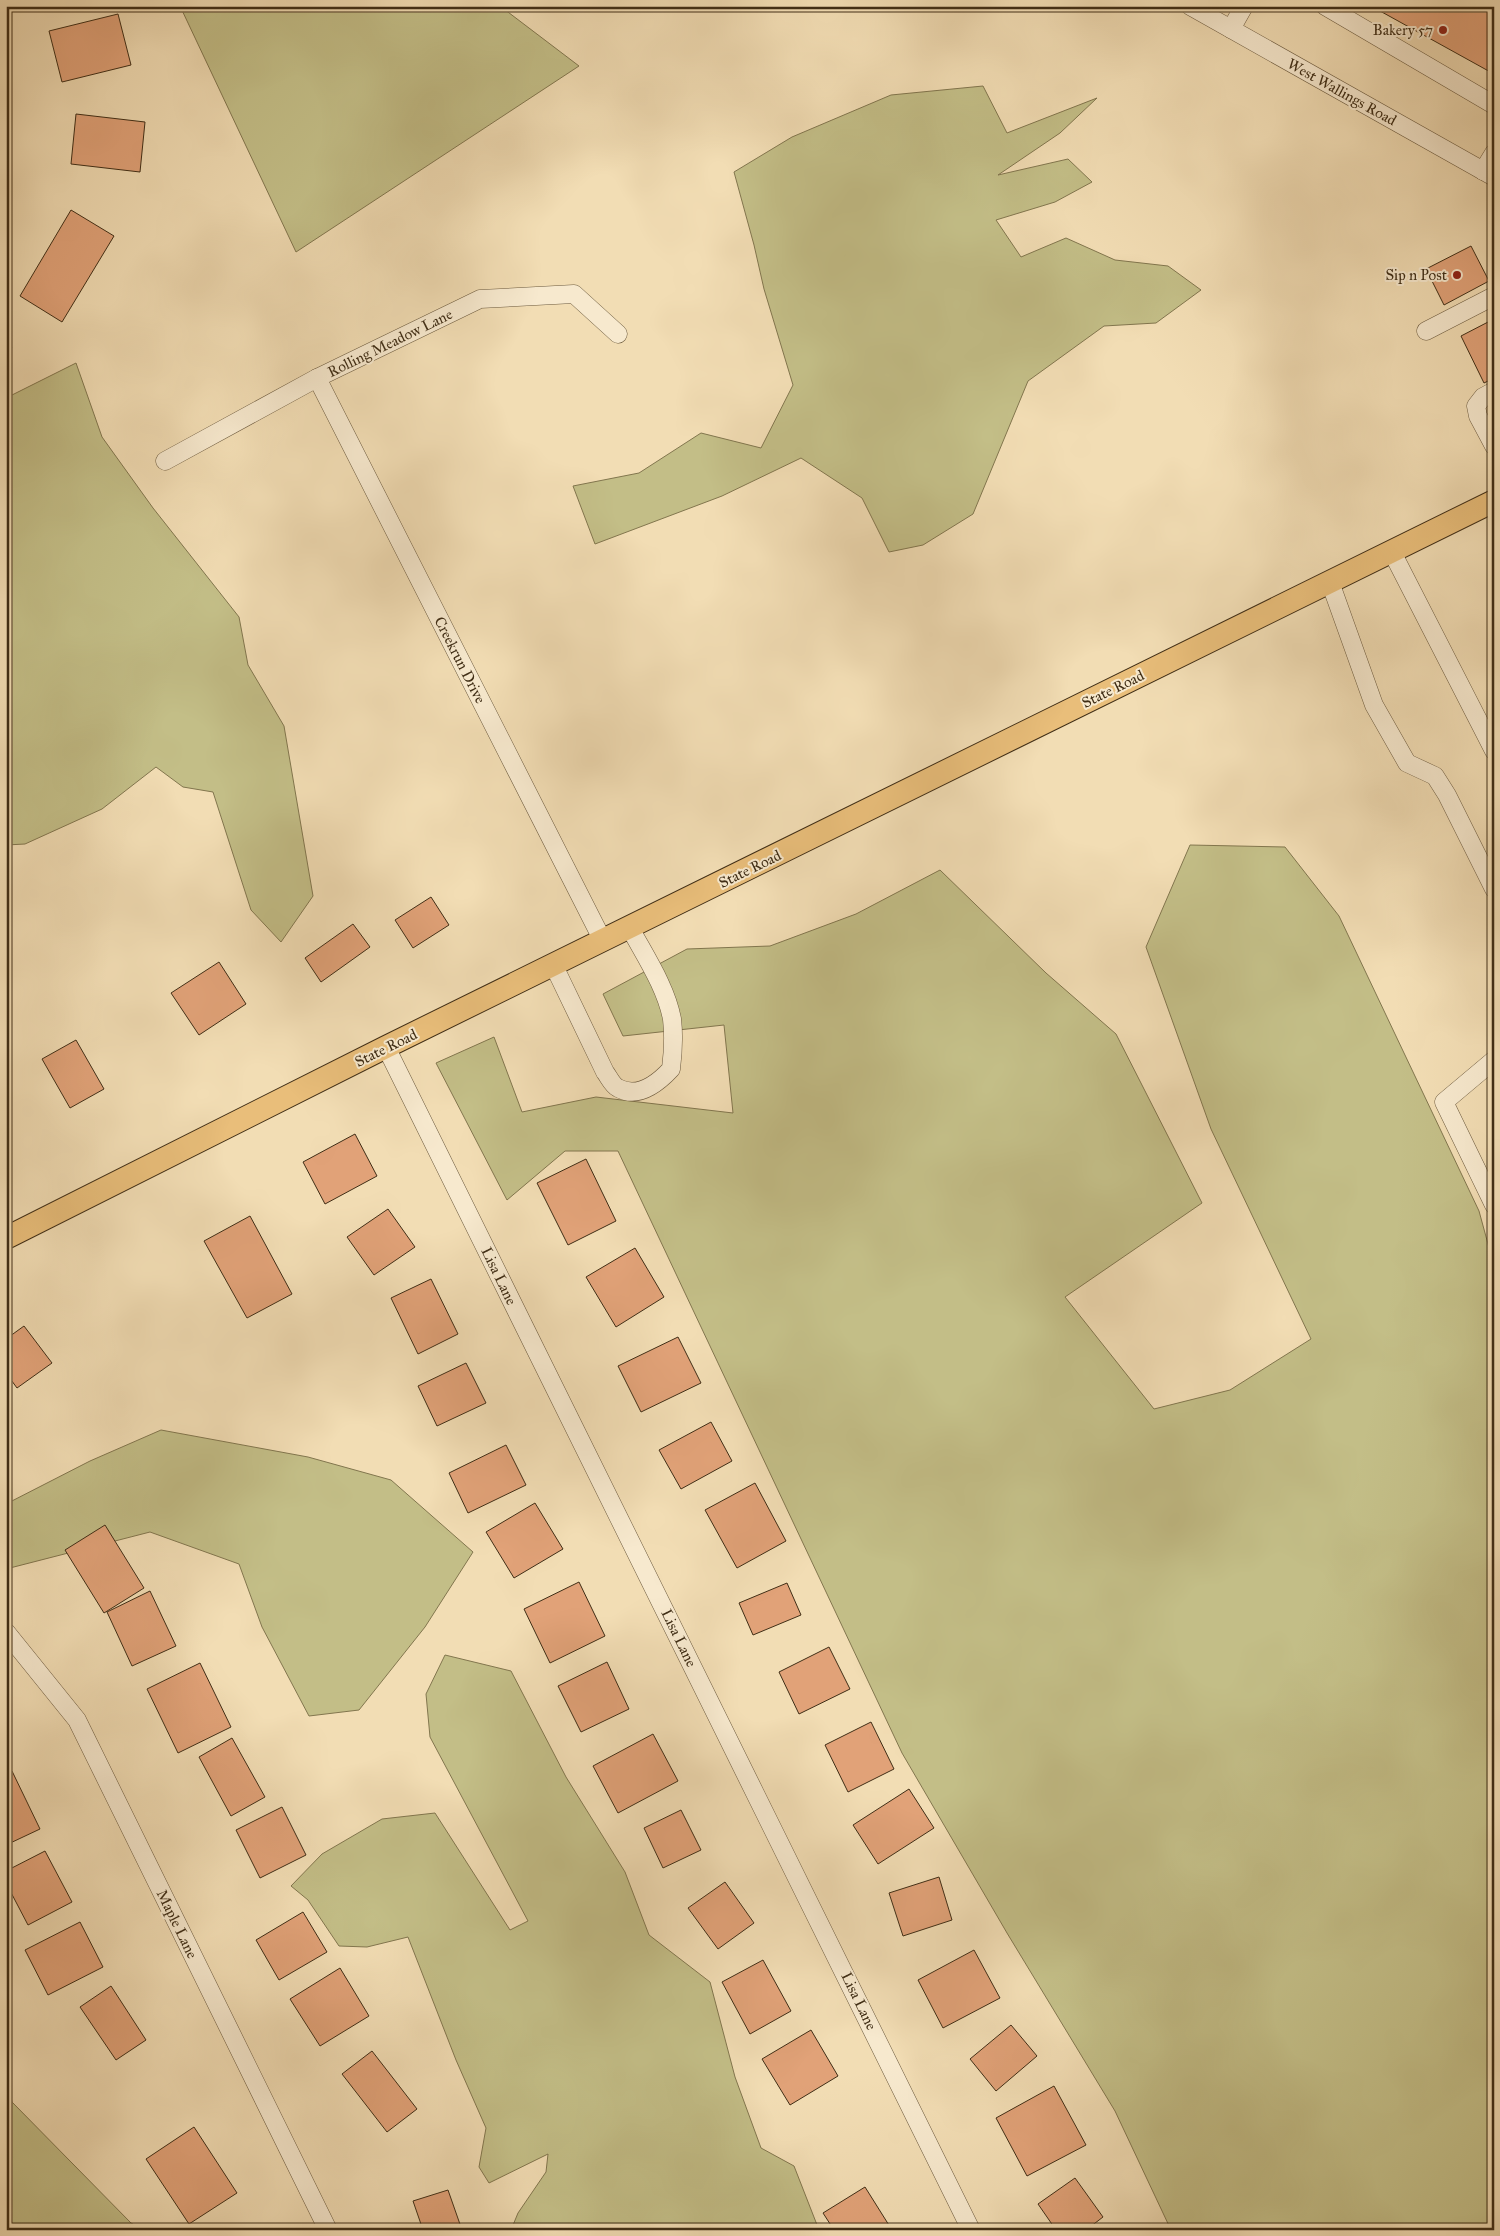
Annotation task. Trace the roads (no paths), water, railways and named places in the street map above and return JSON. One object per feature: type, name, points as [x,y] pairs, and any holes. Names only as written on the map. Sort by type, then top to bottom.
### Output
[{"type":"main road","name":"State Road","points":[[6,1238],[386,1047],[554,966],[1494,501]]},
{"type":"street","name":"West Wallings Road","points":[[1190,6],[1488,174]]},
{"type":"street","points":[[1231,30],[1244,6]]},
{"type":"street","points":[[1325,6],[1494,105]]},
{"type":"street","points":[[1488,174],[1494,153]]},
{"type":"street","name":"Rolling Meadow Lane","points":[[164,461],[317,378],[480,299],[574,294],[618,334]]},
{"type":"street","points":[[1426,331],[1494,296]]},
{"type":"street","name":"Creekrun Drive","points":[[317,378],[603,941]]},
{"type":"street","points":[[1494,391],[1483,397],[1476,406],[1478,416],[1494,446]]},
{"type":"street","points":[[1392,552],[1494,751]]},
{"type":"street","points":[[1330,582],[1374,705],[1407,763],[1435,776],[1447,795],[1494,889]]},
{"type":"street","points":[[554,966],[606,1072],[616,1088],[638,1092],[658,1083],[671,1069],[673,1032],[671,1017],[662,990],[630,928]]},
{"type":"street","name":"Lisa Lane","points":[[386,1047],[972,2230]]},
{"type":"street","points":[[1494,1060],[1444,1102],[1494,1205]]},
{"type":"street","name":"Maple Lane","points":[[6,1632],[77,1720],[328,2230]]},
{"type":"place","name":"Bakery 57","points":[[1443,30]]},
{"type":"place","name":"Sip n Post","points":[[1457,275]]}]
